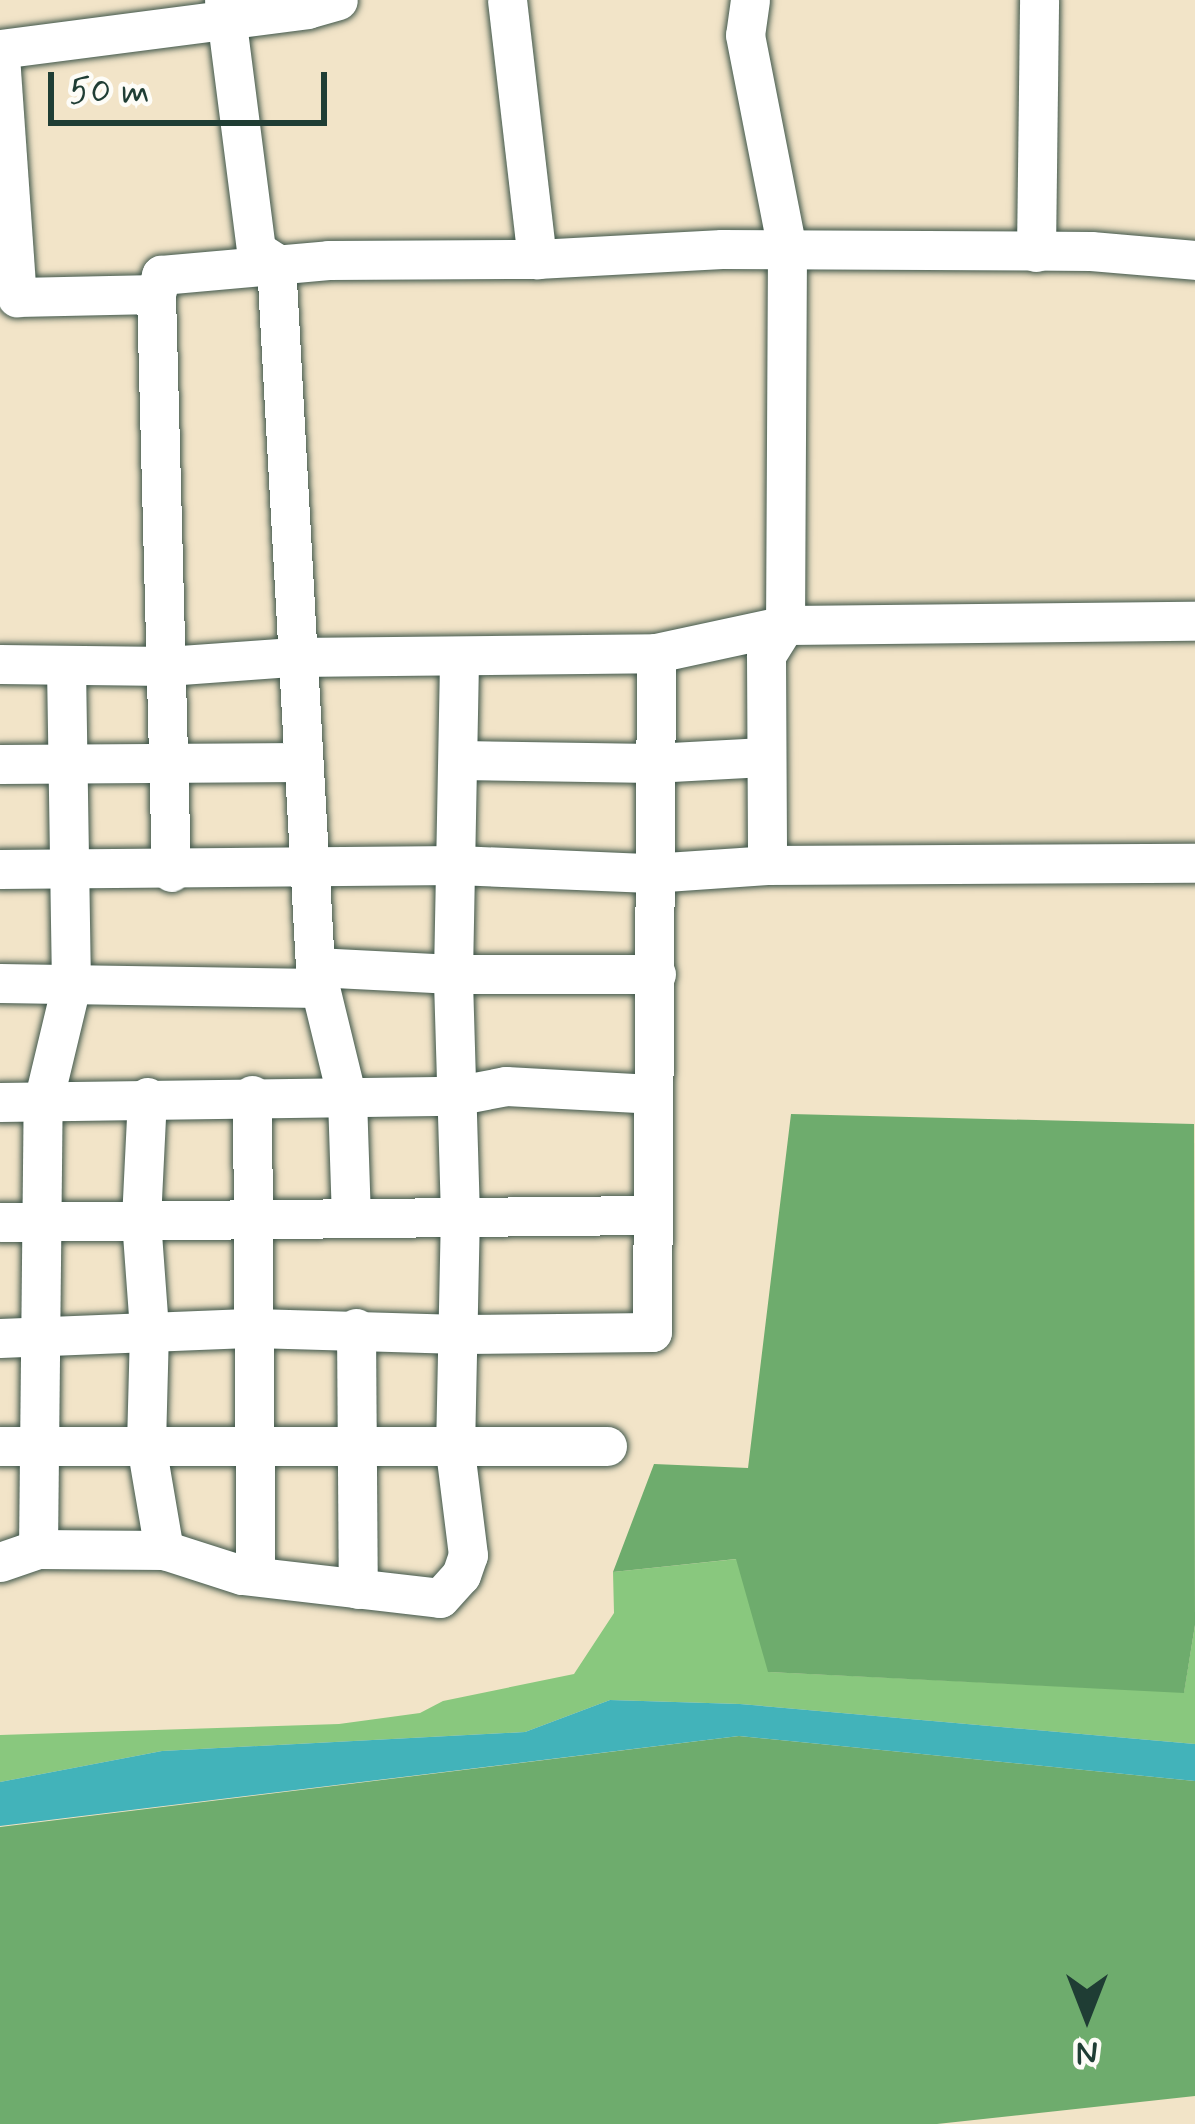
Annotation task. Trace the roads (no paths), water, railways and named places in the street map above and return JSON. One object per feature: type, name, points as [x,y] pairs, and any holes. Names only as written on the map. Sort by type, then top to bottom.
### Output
[{"type":"street","points":[[156,294],[17,297],[0,53],[226,8],[308,9],[338,0]]},
{"type":"street","points":[[507,0],[537,259]]},
{"type":"street","points":[[750,0],[745,35],[787,249],[785,625],[766,656],[767,866]]},
{"type":"street","points":[[1036,252],[1039,0]]},
{"type":"street","points":[[226,8],[256,250],[276,263]]},
{"type":"street","points":[[171,872],[156,294],[161,275],[276,263],[787,249],[1036,252],[1195,260]]},
{"type":"street","points":[[276,263],[294,657],[316,978],[347,1098],[351,1217]]},
{"type":"street","points":[[0,664],[167,666],[294,657],[656,653],[785,625],[1195,621]]},
{"type":"street","points":[[0,1338],[254,1328],[460,1334],[652,1332],[656,974],[651,873],[656,653]]},
{"type":"street","points":[[0,1562],[38,1549],[164,1550],[256,1576],[440,1598],[461,1575],[468,1556],[455,1450],[460,1334],[453,974],[459,656]]},
{"type":"street","points":[[38,1549],[43,1446],[43,1102],[70,986],[66,665]]},
{"type":"street","points":[[460,760],[653,764],[764,757]]},
{"type":"street","points":[[0,764],[303,762]]},
{"type":"street","points":[[0,869],[171,872],[457,866],[651,873],[767,866],[1195,863]]},
{"type":"street","points":[[0,983],[70,986],[453,974],[656,974]]},
{"type":"street","points":[[0,1102],[252,1095],[454,1096],[506,1086],[652,1094]]},
{"type":"street","points":[[252,1095],[256,1576]]},
{"type":"street","points":[[147,1097],[141,1220],[148,1330],[146,1445],[164,1550]]},
{"type":"street","points":[[0,1222],[652,1215]]},
{"type":"street","points":[[356,1328],[358,1589]]},
{"type":"street","points":[[0,1446],[455,1450],[607,1446]]},
{"type":"water","points":[[610,1700],[740,1704],[1195,1744],[1195,1781],[739,1736],[0,1826],[0,1782],[162,1751],[525,1732]]}]
